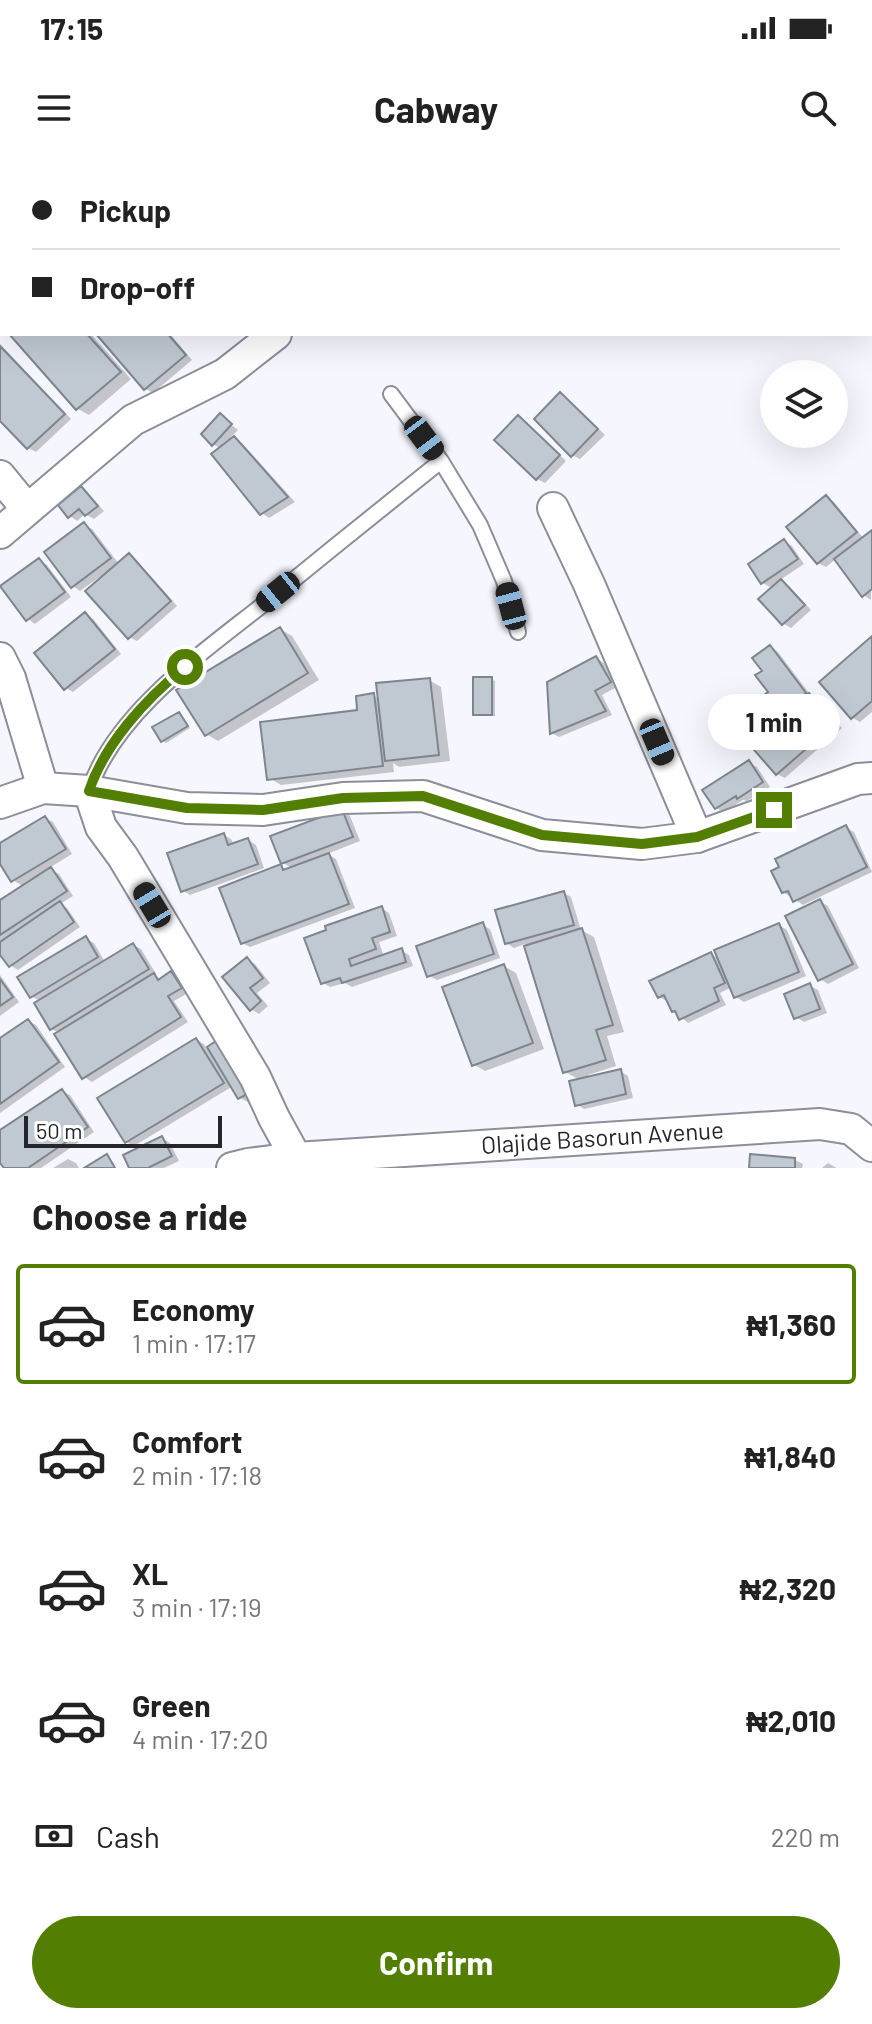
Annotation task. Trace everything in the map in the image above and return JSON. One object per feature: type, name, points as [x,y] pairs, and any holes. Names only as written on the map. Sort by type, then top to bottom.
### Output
[{"type":"street","points":[[0,533],[133,420],[225,374],[273,336]]},
{"type":"street","points":[[0,476],[27,509]]},
{"type":"street","points":[[553,508],[589,584],[697,837]]},
{"type":"street","points":[[0,658],[10,678],[43,788]]},
{"type":"street","points":[[0,803],[43,788],[89,791],[187,808],[263,810],[343,798],[423,796],[542,835],[642,844],[697,837],[858,779],[872,778]]},
{"type":"street","points":[[89,791],[101,827],[123,857],[255,1077],[274,1118],[301,1163]]},
{"type":"street","name":"Olajide Basorun Avenue","points":[[232,1168],[248,1164],[301,1163],[820,1124],[851,1129],[871,1143]]},
{"type":"lane","points":[[391,394],[441,461],[480,525],[504,581],[518,632]]},
{"type":"lane","points":[[89,791],[109,749],[162,686],[441,461]]},
{"type":"building","points":[[11,336],[89,336],[121,372],[76,410]]},
{"type":"building","points":[[98,336],[170,336],[186,355],[144,390]]},
{"type":"building","points":[[0,346],[65,414],[27,449],[0,421]]},
{"type":"building","points":[[560,392],[598,429],[571,457],[534,419]]},
{"type":"building","points":[[220,413],[232,424],[212,446],[201,434]]},
{"type":"building","points":[[518,415],[560,455],[536,480],[494,440]]},
{"type":"building","points":[[234,436],[288,497],[260,515],[211,454]]},
{"type":"building","points":[[81,486],[98,506],[85,516],[79,509],[68,518],[58,505]]},
{"type":"building","points":[[826,495],[857,532],[817,564],[786,527]]},
{"type":"building","points":[[84,522],[111,558],[71,588],[44,552]]},
{"type":"building","points":[[872,530],[872,589],[862,597],[834,559]]},
{"type":"building","points":[[784,539],[798,559],[761,584],[748,564]]},
{"type":"building","points":[[129,553],[171,601],[128,639],[85,591]]},
{"type":"building","points":[[39,558],[65,592],[26,621],[0,586]]},
{"type":"building","points":[[781,579],[805,605],[782,625],[758,599]]},
{"type":"building","points":[[85,612],[115,649],[64,690],[34,653]]},
{"type":"building","points":[[280,627],[308,673],[205,736],[176,690]]},
{"type":"building","points":[[872,636],[872,701],[851,719],[819,682]]},
{"type":"building","points":[[770,645],[806,693],[769,720],[755,701],[768,692],[755,675],[762,671],[752,658]]},
{"type":"building","points":[[596,656],[611,682],[595,691],[606,711],[550,734],[547,682]]},
{"type":"building","points":[[473,677],[492,677],[492,715],[473,715]]},
{"type":"building","points":[[430,678],[439,755],[385,761],[376,683]]},
{"type":"building","points":[[374,693],[383,766],[267,780],[260,722],[357,710],[356,696]]},
{"type":"building","points":[[809,693],[836,723],[776,775],[749,744]]},
{"type":"building","points":[[179,712],[188,726],[161,742],[152,727]]},
{"type":"building","points":[[749,760],[763,782],[715,809],[702,790]]},
{"type":"building","points":[[342,809],[353,837],[281,864],[270,836]]},
{"type":"building","points":[[45,816],[66,849],[11,882],[0,864],[0,843]]},
{"type":"building","points":[[846,825],[867,867],[793,902],[788,891],[782,893],[771,871],[779,867],[775,859]]},
{"type":"building","points":[[224,833],[228,845],[248,838],[258,864],[181,892],[167,853]]},
{"type":"building","points":[[329,853],[349,904],[241,944],[219,888],[281,864],[283,870]]},
{"type":"building","points":[[51,867],[67,891],[0,935],[0,900]]},
{"type":"building","points":[[564,891],[574,925],[505,944],[495,910]]},
{"type":"building","points":[[820,899],[853,964],[818,981],[785,916]]},
{"type":"building","points":[[60,901],[74,922],[9,967],[0,955],[0,942]]},
{"type":"building","points":[[382,906],[390,932],[372,938],[376,949],[349,959],[351,966],[402,948],[406,962],[342,983],[340,978],[321,984],[304,938],[326,930],[325,926]]},
{"type":"building","points":[[483,922],[494,954],[427,977],[416,946]]},
{"type":"building","points":[[779,923],[799,972],[734,998],[714,950]]},
{"type":"building","points":[[582,928],[613,1025],[596,1030],[606,1060],[563,1073],[524,946]]},
{"type":"building","points":[[86,936],[98,957],[30,998],[17,977]]},
{"type":"building","points":[[133,943],[149,969],[50,1030],[34,1003]]},
{"type":"building","points":[[711,952],[725,983],[714,988],[719,1001],[679,1020],[664,995],[658,998],[649,981]]},
{"type":"building","points":[[247,957],[263,978],[250,988],[261,1001],[250,1011],[222,977]]},
{"type":"building","points":[[504,964],[533,1043],[472,1066],[442,987]]},
{"type":"building","points":[[171,971],[182,988],[168,996],[181,1017],[82,1079],[54,1034],[154,973],[158,980]]},
{"type":"building","points":[[0,979],[13,997],[0,1006]]},
{"type":"building","points":[[810,983],[820,1009],[794,1019],[784,994]]},
{"type":"building","points":[[28,1019],[59,1062],[0,1104],[0,1038]]},
{"type":"building","points":[[196,1038],[224,1083],[125,1143],[97,1098]]},
{"type":"building","points":[[219,1039],[251,1092],[238,1099],[207,1047]]},
{"type":"building","points":[[621,1069],[626,1094],[575,1106],[569,1081]]},
{"type":"building","points":[[62,1089],[88,1127],[28,1168],[4,1168],[0,1163],[0,1130]]},
{"type":"building","points":[[162,1136],[172,1156],[148,1168],[129,1168],[123,1155]]},
{"type":"building","points":[[107,1154],[115,1168],[84,1168]]},
{"type":"building","points":[[750,1154],[795,1158],[795,1168],[749,1168]]},
{"type":"route","points":[[185,667],[162,686],[109,749],[89,791],[187,808],[263,810],[343,798],[423,796],[542,835],[642,844],[697,837],[774,810]]}]
